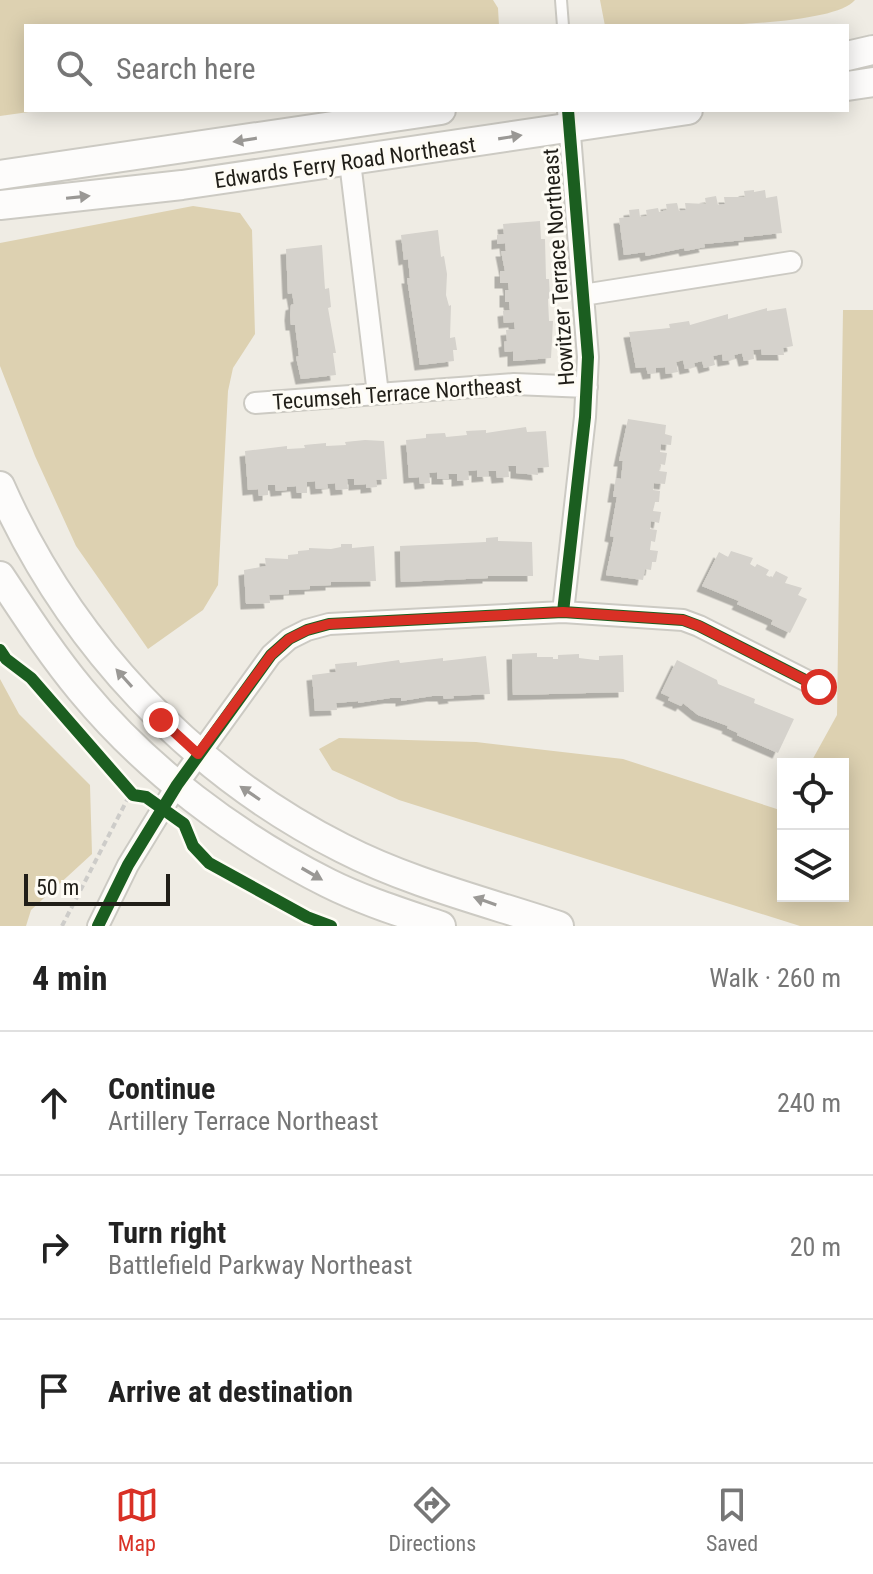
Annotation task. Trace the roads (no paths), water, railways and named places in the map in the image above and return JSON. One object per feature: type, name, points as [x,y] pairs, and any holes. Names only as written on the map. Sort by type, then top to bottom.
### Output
[{"type":"main road","points":[[849,56],[873,50]]},
{"type":"main road","points":[[849,86],[873,82]]},
{"type":"main road","name":"Edwards Ferry Road Northeast","points":[[0,175],[428,112]]},
{"type":"main road","name":"Edwards Ferry Road Northeast","points":[[0,205],[350,162],[568,119],[661,112]]},
{"type":"main road","points":[[0,159],[17,163],[77,165]]},
{"type":"main road","points":[[0,486],[33,552],[84,632],[161,720],[198,754],[289,819],[344,849],[387,868],[559,926]]},
{"type":"main road","points":[[0,576],[54,656],[83,692],[139,752],[177,785],[239,830],[328,883],[441,926]]},
{"type":"street","name":"Howitzer Terrace Northeast","points":[[563,612],[587,387],[583,295],[568,119]]},
{"type":"street","points":[[350,162],[378,394]]},
{"type":"street","points":[[583,295],[791,262]]},
{"type":"street","name":"Tecumseh Terrace Northeast","points":[[255,403],[514,384],[587,387]]},
{"type":"street","points":[[98,926],[128,865],[198,754],[271,655],[289,639],[307,630],[329,624],[563,612],[683,620],[819,687]]},
{"type":"lane","points":[[561,0],[563,24]]}]
